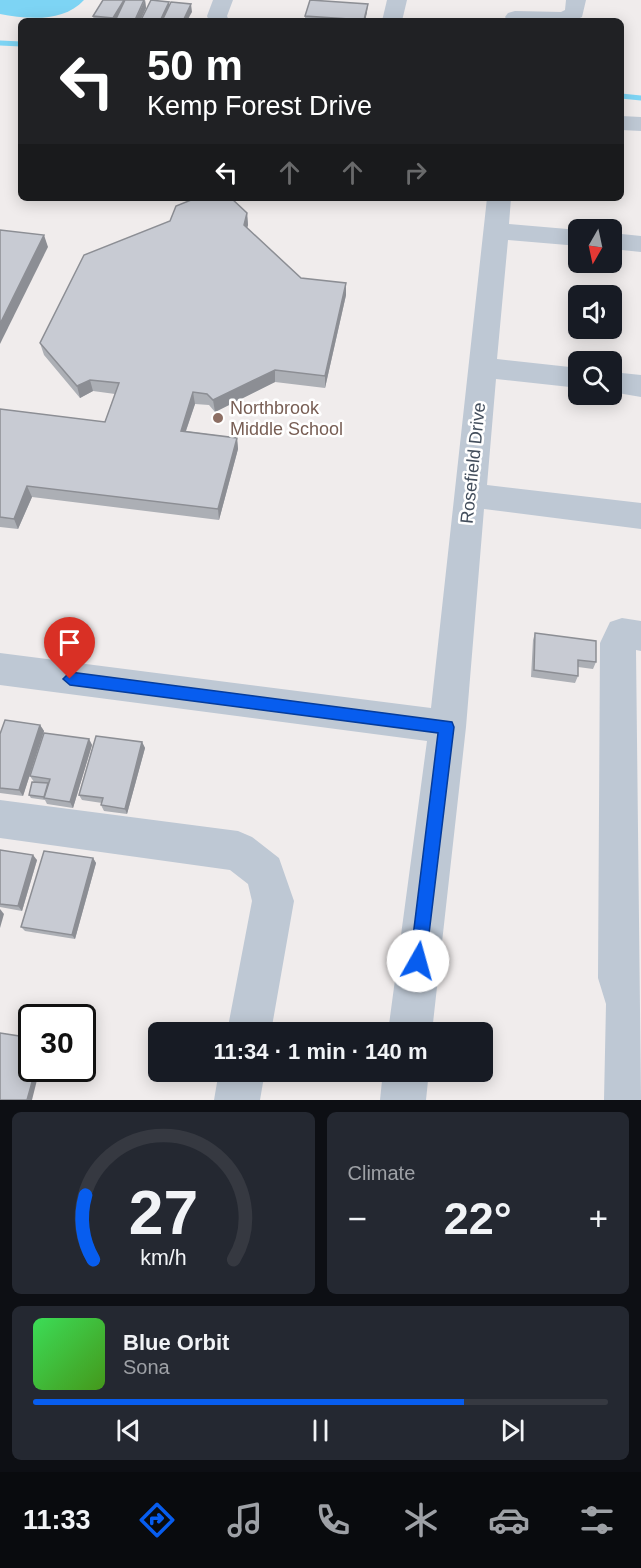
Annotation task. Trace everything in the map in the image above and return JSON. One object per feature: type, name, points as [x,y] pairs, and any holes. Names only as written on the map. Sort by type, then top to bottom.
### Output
[{"type":"street","points":[[218,18],[223,0]]},
{"type":"street","points":[[393,18],[397,0]]},
{"type":"street","points":[[563,18],[575,13],[576,0]]},
{"type":"street","points":[[515,13],[542,18]]},
{"type":"street","points":[[624,123],[641,124]]},
{"type":"street","name":"Rosefield Drive","points":[[411,1022],[447,727],[499,201]]},
{"type":"street","points":[[496,231],[568,237]]},
{"type":"street","points":[[622,242],[641,244]]},
{"type":"street","points":[[482,367],[568,377]]},
{"type":"street","points":[[622,383],[641,386]]},
{"type":"street","points":[[470,495],[641,516]]},
{"type":"street","points":[[627,1100],[634,1005],[621,978],[618,643],[622,633],[641,636]]},
{"type":"street","points":[[0,669],[447,727]]},
{"type":"street","points":[[0,819],[238,851],[265,872],[273,901],[251,1022]]},
{"type":"street","points":[[237,1100],[240,1082]]},
{"type":"street","points":[[403,1100],[405,1082]]},
{"type":"water","points":[[0,0],[84,0],[66,13],[33,18],[0,14]]},
{"type":"building","points":[[103,0],[124,0],[113,18],[93,16]]},
{"type":"building","points":[[125,0],[144,0],[136,18],[116,18]]},
{"type":"building","points":[[151,0],[169,2],[161,18],[142,18]]},
{"type":"building","points":[[310,0],[368,4],[364,18],[305,16]]},
{"type":"building","points":[[171,2],[191,4],[184,18],[163,18]]},
{"type":"building","points":[[188,201],[234,201],[247,213],[244,225],[301,278],[346,283],[325,376],[275,370],[213,400],[207,394],[193,392],[181,431],[237,438],[218,509],[27,486],[14,519],[0,517],[0,409],[105,422],[119,383],[90,380],[77,386],[40,343],[84,255],[170,221],[176,206]]},
{"type":"building","points":[[0,230],[44,235],[0,324]]},
{"type":"building","points":[[535,633],[596,641],[596,662],[578,660],[578,676],[534,670]]},
{"type":"building","points":[[5,720],[40,725],[19,790],[0,788],[0,734]]},
{"type":"building","points":[[44,733],[89,739],[70,802],[44,798],[50,779],[30,776]]},
{"type":"building","points":[[96,736],[142,742],[125,809],[101,805],[103,798],[79,795]]},
{"type":"building","points":[[32,782],[48,783],[44,797],[29,795]]},
{"type":"building","points":[[0,850],[33,855],[18,906],[0,904]]},
{"type":"building","points":[[44,851],[93,858],[72,935],[21,927]]},
{"type":"building","points":[[0,1033],[18,1036],[18,1082],[32,1082],[27,1100],[0,1100]]},
{"type":"waterway","points":[[0,43],[18,44]]},
{"type":"waterway","points":[[624,96],[641,98]]},
{"type":"place","name":"Northbrook Middle School","points":[[218,418]]},
{"type":"route","points":[[70,679],[447,727],[418,961]]}]
